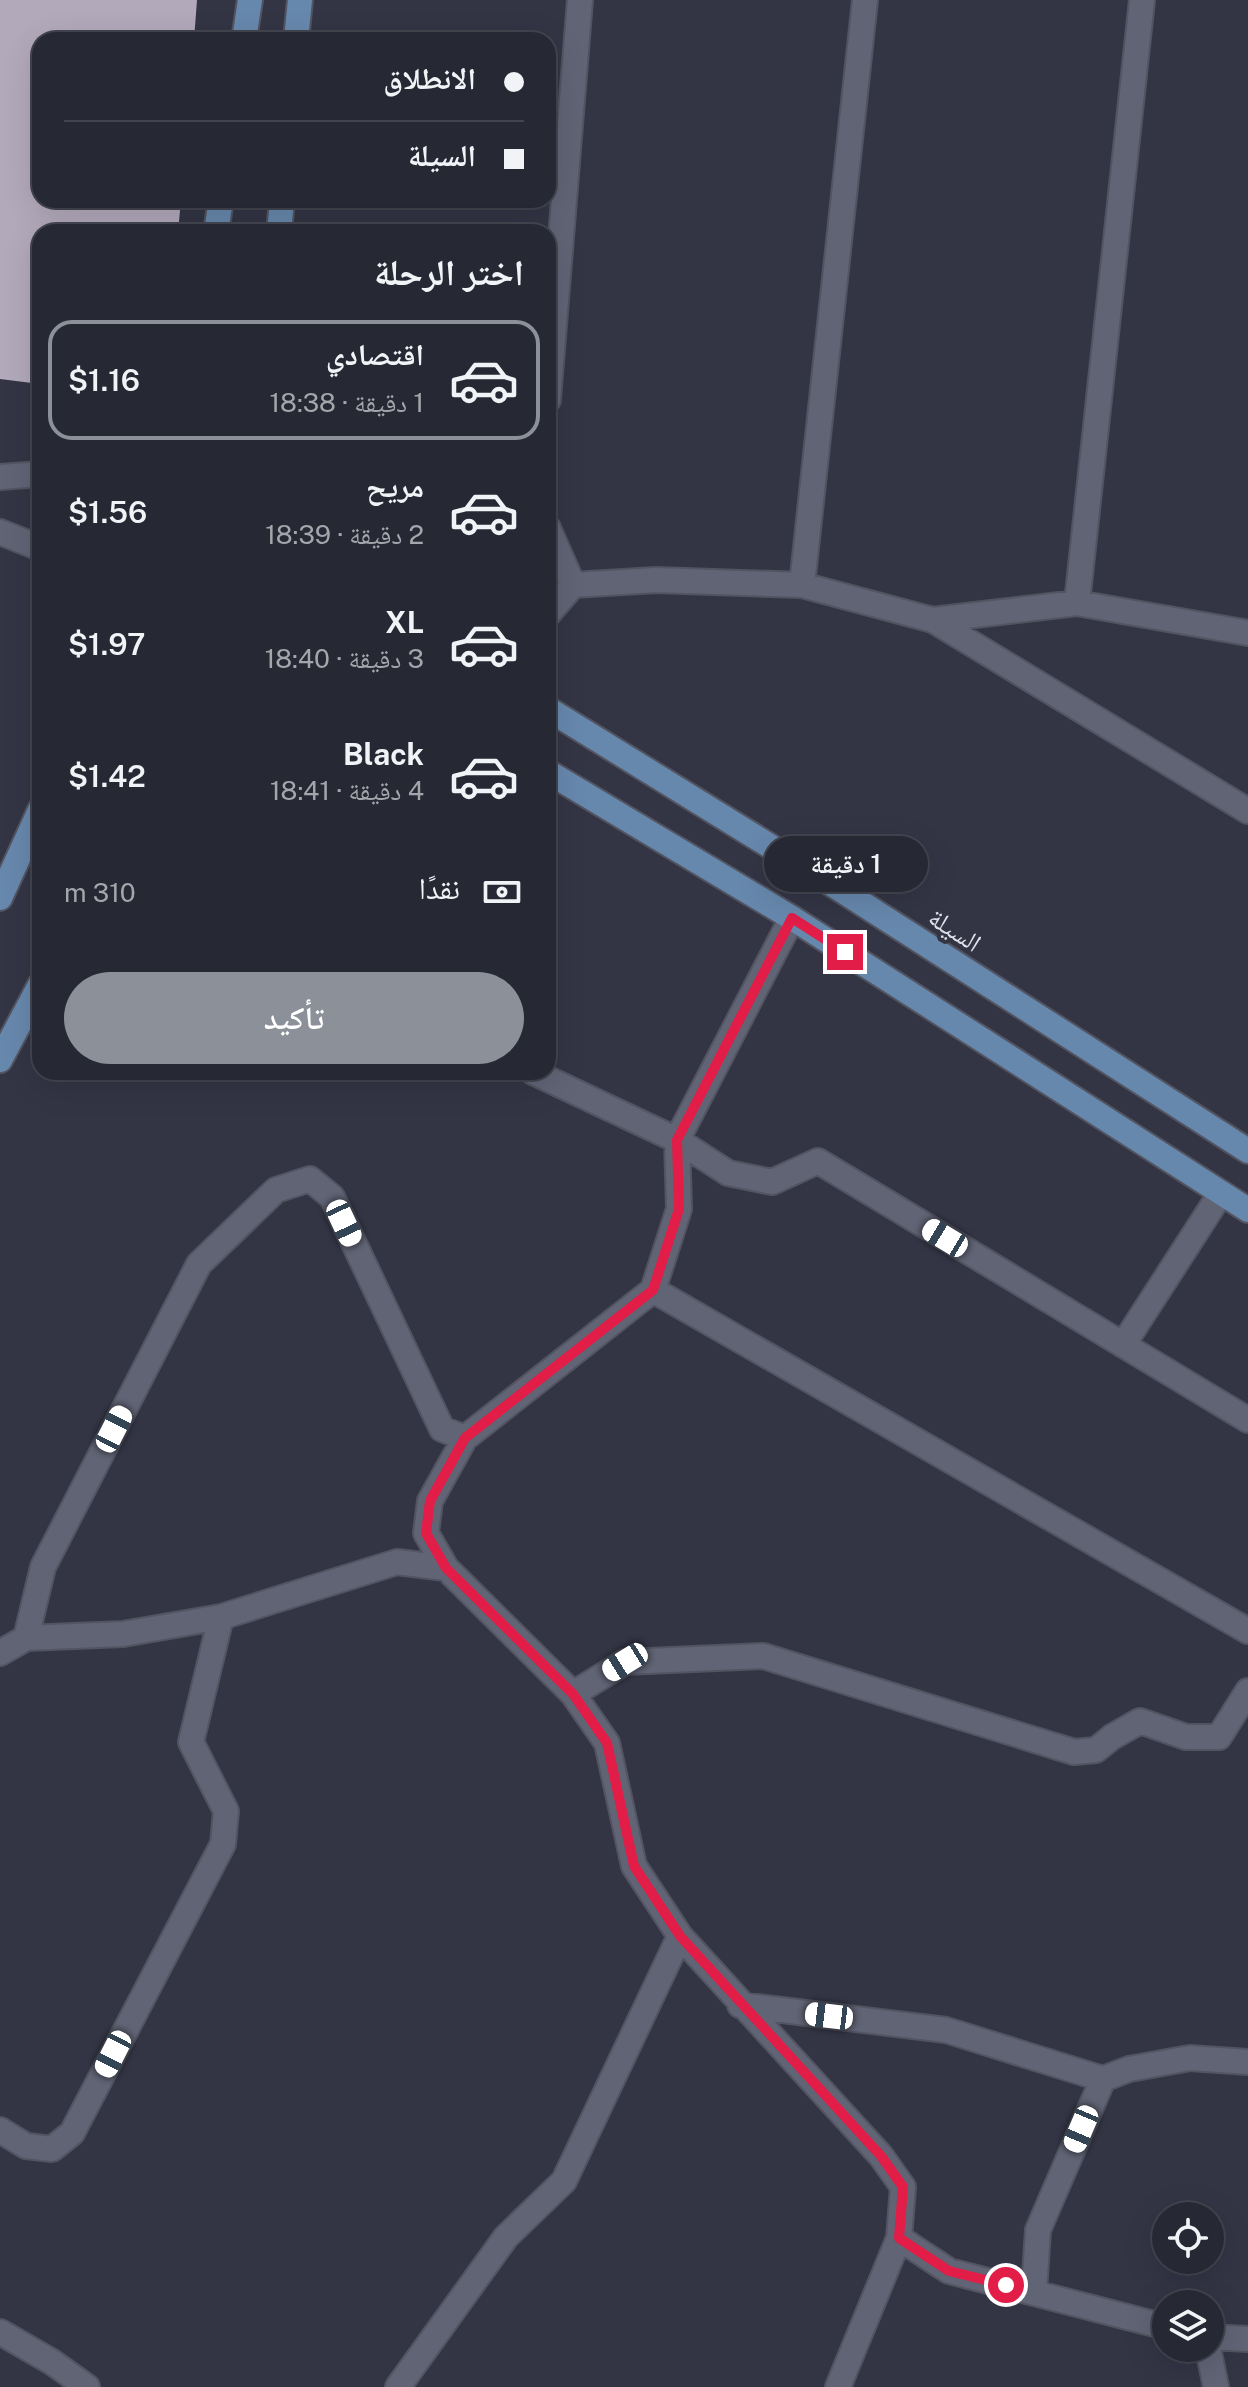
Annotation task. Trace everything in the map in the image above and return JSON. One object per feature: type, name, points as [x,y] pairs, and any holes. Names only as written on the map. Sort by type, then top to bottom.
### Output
[{"type":"main road","points":[[245,32],[250,0]]},
{"type":"main road","points":[[297,32],[300,0]]},
{"type":"main road","name":"السيلة","points":[[556,714],[838,888],[1248,1151]]},
{"type":"main road","points":[[556,777],[792,918],[1248,1210]]},
{"type":"main road","points":[[0,898],[32,828]]},
{"type":"main road","points":[[0,1060],[32,1000]]},
{"type":"street","points":[[556,300],[580,0]]},
{"type":"street","points":[[802,585],[865,0]]},
{"type":"street","points":[[1077,603],[1142,0]]},
{"type":"street","points":[[0,477],[32,475]]},
{"type":"street","points":[[0,532],[32,545]]},
{"type":"street","points":[[556,546],[573,585]]},
{"type":"street","points":[[556,605],[573,585],[656,580],[802,585],[933,620],[1248,811]]},
{"type":"street","points":[[933,620],[1077,603],[1248,633]]},
{"type":"street","points":[[792,918],[677,1140],[679,1209],[653,1290],[465,1438],[430,1501],[426,1533],[446,1568],[573,1694],[607,1743],[634,1866],[680,1936],[881,2156],[903,2187],[899,2238],[838,2387]]},
{"type":"street","points":[[550,1080],[677,1140],[728,1173],[772,1182],[818,1161],[1248,1420]]},
{"type":"street","points":[[26,1638],[43,1567],[199,1264],[276,1190],[310,1179],[332,1197],[442,1429],[465,1438]]},
{"type":"street","points":[[1123,1345],[1221,1193]]},
{"type":"street","points":[[653,1290],[1248,1631]]},
{"type":"street","points":[[0,1653],[26,1638],[123,1634],[221,1617],[397,1562],[446,1568]]},
{"type":"street","points":[[0,2130],[26,2146],[52,2149],[72,2133],[223,1844],[226,1811],[191,1742],[221,1617]]},
{"type":"street","points":[[573,1694],[625,1662],[763,1656],[1074,1752],[1096,1750],[1140,1721],[1186,1737],[1219,1737],[1248,1691]]},
{"type":"street","points":[[398,2387],[506,2237],[564,2181],[680,1936]]},
{"type":"street","points":[[740,2005],[946,2030],[1103,2079],[1129,2069],[1190,2058],[1248,2062]]},
{"type":"street","points":[[1034,2292],[1038,2230],[1103,2079]]},
{"type":"street","points":[[899,2238],[949,2271],[1152,2323]]},
{"type":"street","points":[[0,2332],[52,2362],[87,2387]]},
{"type":"street","points":[[1224,2338],[1248,2339]]},
{"type":"street","points":[[1211,2362],[1216,2387]]},
{"type":"building","points":[[0,0],[197,0],[195,32],[32,32],[32,208],[180,208],[179,224],[32,224],[32,383],[0,379]]},
{"type":"route","points":[[845,952],[792,918],[677,1140],[679,1209],[653,1290],[465,1438],[430,1501],[426,1533],[446,1568],[573,1694],[607,1743],[634,1866],[680,1936],[881,2156],[903,2187],[899,2238],[949,2271],[1006,2285]]}]
